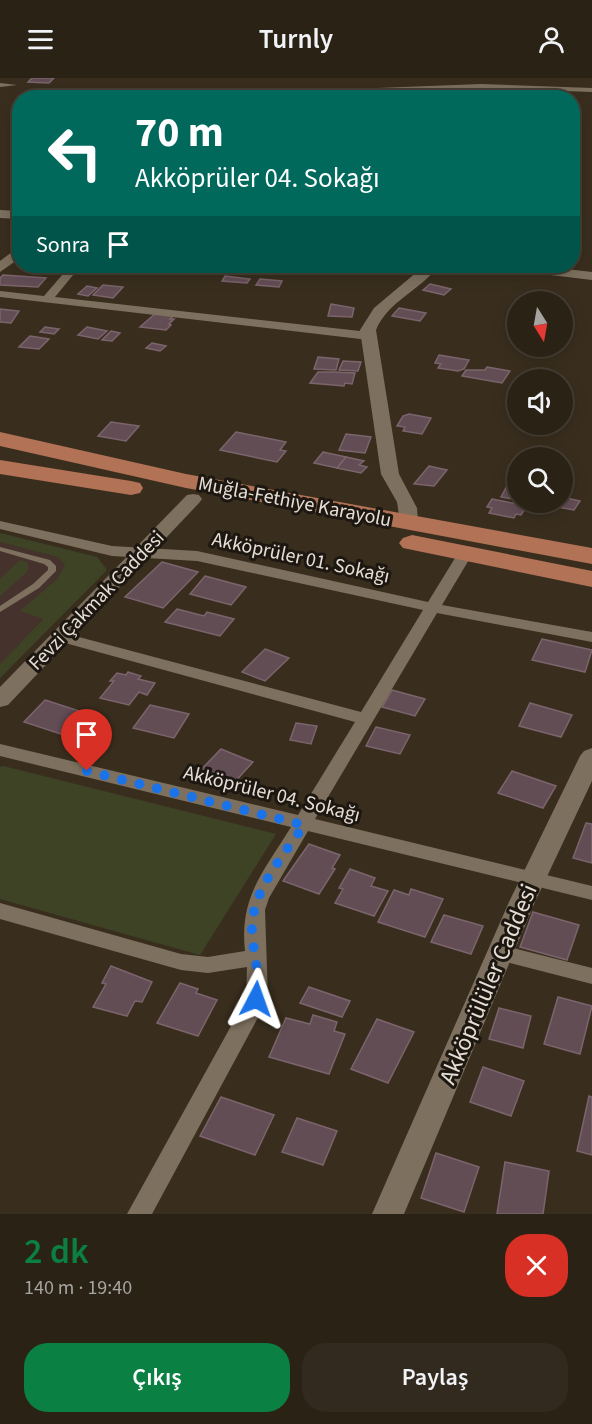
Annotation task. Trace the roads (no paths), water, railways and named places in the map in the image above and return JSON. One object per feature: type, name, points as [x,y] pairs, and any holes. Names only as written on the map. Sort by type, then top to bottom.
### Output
[{"type":"highway","name":"Muğla-Fethiye Karayolu","points":[[0,439],[152,474],[592,556]]},
{"type":"highway","name":"Muğla-Fethiye Karayolu","points":[[0,467],[193,499],[592,579]]},
{"type":"street","points":[[366,90],[482,82],[592,90]]},
{"type":"street","points":[[0,85],[13,85]]},
{"type":"street","points":[[0,268],[12,257]]},
{"type":"street","points":[[47,299],[70,273]]},
{"type":"street","points":[[409,522],[409,503],[394,484],[390,474],[368,330],[374,318],[423,273]]},
{"type":"street","points":[[567,273],[592,276]]},
{"type":"street","points":[[0,294],[369,336]]},
{"type":"street","name":"Fevzi Çakmak Caddesi","points":[[0,700],[193,499]]},
{"type":"street","name":"Akköprüler 01. Sokağı","points":[[0,525],[104,549],[208,558],[431,607],[592,637]]},
{"type":"street","points":[[139,1214],[256,999],[260,981],[255,958],[253,913],[268,880],[304,825],[465,553]]},
{"type":"street","points":[[60,638],[365,719]]},
{"type":"street","name":"Akköprüler 04. Sokağı","points":[[0,750],[592,893]]},
{"type":"street","name":"Akköprülüler Caddesi","points":[[388,1214],[533,878],[592,756]]},
{"type":"street","points":[[0,911],[181,962],[208,965],[255,958]]},
{"type":"street","points":[[501,953],[592,976]]},
{"type":"lane","points":[[0,549],[47,562],[52,566],[52,571],[36,586],[0,610]]}]
